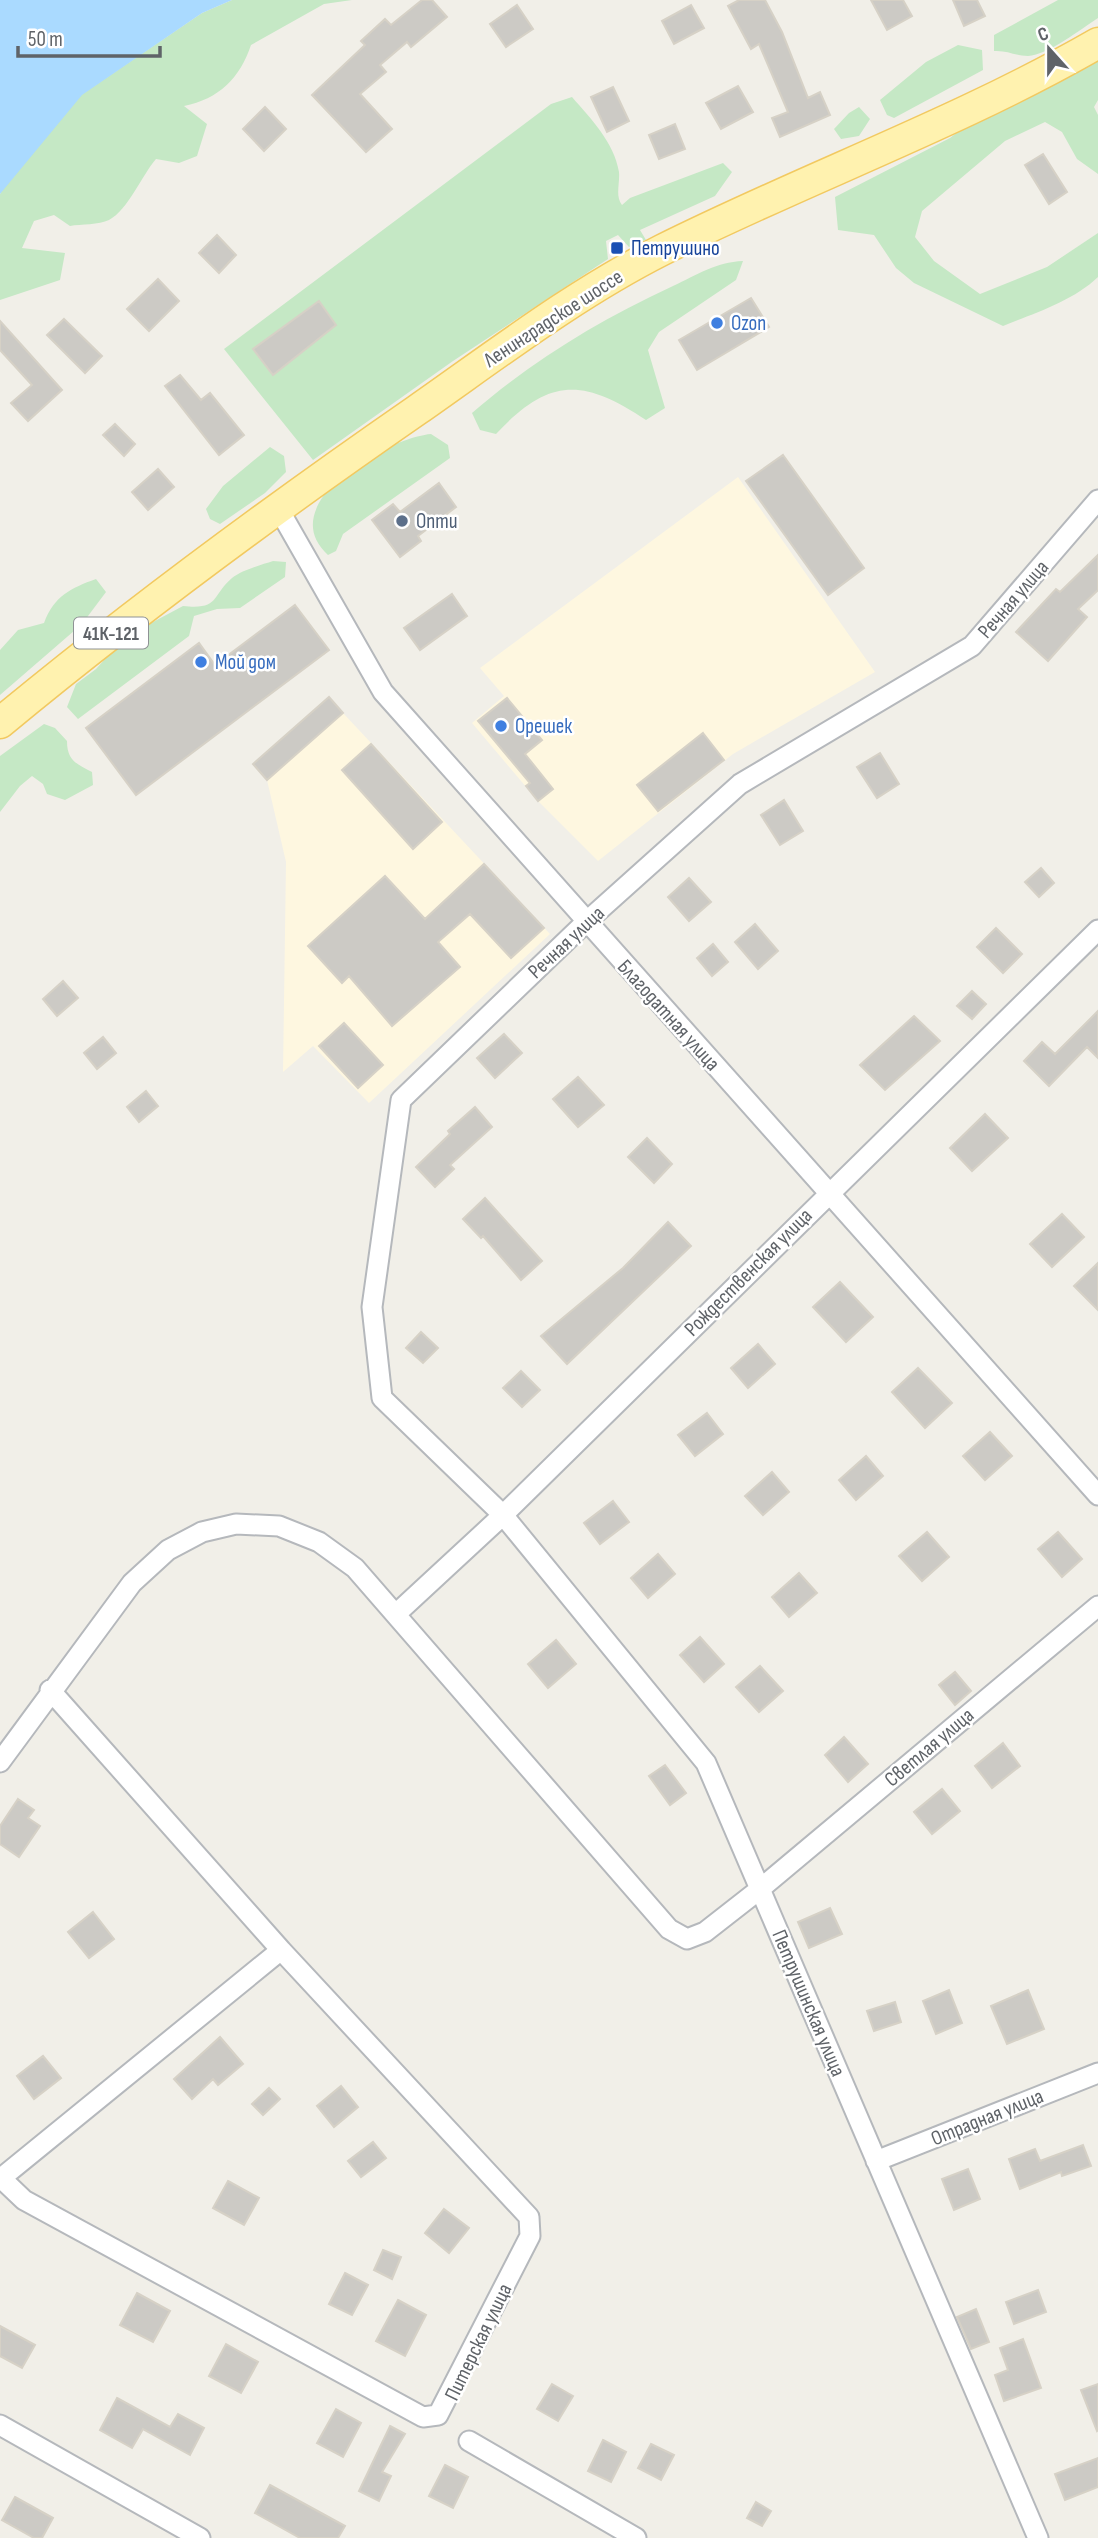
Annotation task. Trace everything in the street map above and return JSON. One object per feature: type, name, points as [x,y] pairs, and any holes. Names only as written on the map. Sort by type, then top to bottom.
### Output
[{"type":"main road","name":"Ленинградское шоссе","points":[[0,723],[91,648],[225,547],[555,313],[662,250],[912,135],[1098,43]]},
{"type":"street","name":"Речная улица","points":[[503,1515],[382,1398],[372,1307],[401,1100],[586,922],[740,784],[972,646],[1098,500]]},
{"type":"street","name":"Благодатная улица","points":[[278,508],[383,692],[1098,1495]]},
{"type":"street","name":"Рождественская улица","points":[[396,1614],[503,1515],[827,1193],[1094,941]]},
{"type":"street","name":"Петрушинская улица","points":[[503,1515],[706,1763],[1038,2538]]},
{"type":"street","points":[[0,1762],[50,1690],[132,1583],[168,1550],[202,1532],[236,1524],[279,1526],[319,1542],[355,1568],[396,1614]]},
{"type":"street","name":"Светлая улица","points":[[396,1614],[670,1929],[687,1939],[705,1932],[760,1889],[1098,1606]]},
{"type":"street","points":[[0,2178],[281,1950],[50,1690]]},
{"type":"street","name":"Питерская улица","points":[[0,2178],[24,2200],[423,2417],[438,2415],[530,2236],[529,2217],[281,1950]]},
{"type":"street","name":"Отрадная улица","points":[[876,2161],[1098,2073]]},
{"type":"street","points":[[0,2425],[200,2538]]},
{"type":"street","points":[[469,2441],[636,2538]]},
{"type":"shaded area","points":[[738,477],[875,672],[733,754],[598,861],[538,801],[472,723],[504,696],[480,668]]},
{"type":"shaded area","points":[[343,713],[550,934],[369,1103],[313,1046],[283,1072],[286,862],[267,780]]},
{"type":"green space","points":[[232,0],[352,0],[324,4],[251,45],[241,67],[227,85],[208,98],[184,106],[207,124],[197,156],[179,163],[156,159],[129,201],[109,220],[70,226],[54,215],[34,221],[22,248],[65,253],[60,280],[0,300],[0,194],[7,183],[81,95],[202,13]]},
{"type":"green space","points":[[1058,0],[1098,0],[1098,18],[1064,41],[1036,55],[1024,56],[994,51],[994,35]]},
{"type":"green space","points":[[958,45],[982,50],[983,70],[894,118],[887,115],[880,100],[926,62]]},
{"type":"green space","points":[[1098,50],[1098,100],[1094,107],[1098,115],[1098,174],[1077,159],[1062,132],[1045,122],[1005,141],[922,211],[915,237],[934,261],[980,294],[1047,267],[1098,233],[1098,277],[1077,293],[1003,326],[914,283],[896,268],[874,235],[838,230],[835,197],[950,138],[981,114]]},
{"type":"green space","points":[[572,97],[601,132],[612,151],[619,172],[618,194],[622,205],[630,198],[723,163],[732,172],[715,196],[640,230],[646,240],[629,247],[618,235],[606,241],[608,259],[453,361],[313,460],[224,349],[551,104]]},
{"type":"green space","points":[[859,107],[870,119],[859,136],[841,139],[834,129],[849,113]]},
{"type":"green space","points":[[743,261],[736,280],[659,332],[648,350],[665,408],[646,420],[603,396],[567,390],[550,393],[533,402],[496,434],[480,430],[472,413],[519,375],[568,342],[619,313],[715,266]]},
{"type":"green space","points":[[431,434],[448,445],[450,458],[343,534],[336,551],[328,555],[315,535],[314,515],[324,495],[342,477],[388,447]]},
{"type":"green space","points":[[270,447],[284,456],[286,472],[265,493],[220,524],[210,519],[206,509],[223,486]]},
{"type":"green space","points":[[273,561],[286,562],[285,577],[240,608],[217,609],[194,616],[189,636],[78,719],[67,707],[76,684],[96,669],[125,637],[183,606],[209,604],[236,575]]},
{"type":"green space","points":[[96,579],[106,592],[82,624],[0,695],[0,650],[18,630],[44,623],[53,606],[64,594]]},
{"type":"green space","points":[[44,724],[55,728],[67,741],[67,748],[74,761],[92,772],[93,785],[65,800],[47,794],[43,784],[32,776],[20,786],[0,812],[0,756]]},
{"type":"water","points":[[0,0],[232,0],[202,13],[82,95],[0,194]]},
{"type":"building","points":[[422,0],[432,0],[447,17],[411,47],[407,42],[380,65],[386,72],[360,94],[392,129],[366,152],[312,95],[365,45],[361,41],[385,19],[391,25]]},
{"type":"building","points":[[739,0],[765,0],[782,32],[808,98],[820,92],[830,115],[780,137],[772,118],[788,112],[759,44],[751,49],[728,6]]},
{"type":"building","points":[[871,0],[903,0],[912,16],[887,30]]},
{"type":"building","points":[[953,0],[977,0],[985,16],[964,26]]},
{"type":"building","points":[[517,5],[533,29],[506,47],[490,24]]},
{"type":"building","points":[[691,5],[704,28],[674,44],[662,21]]},
{"type":"building","points":[[738,86],[753,112],[721,129],[706,103]]},
{"type":"building","points":[[613,87],[629,121],[607,132],[591,97]]},
{"type":"building","points":[[265,107],[286,129],[264,151],[243,129]]},
{"type":"building","points":[[675,124],[685,149],[659,159],[649,135]]},
{"type":"building","points":[[1043,154],[1067,192],[1049,204],[1025,165]]},
{"type":"building","points":[[217,235],[236,255],[219,273],[199,253]]},
{"type":"building","points":[[158,279],[179,301],[149,331],[127,309]]},
{"type":"building","points":[[751,298],[769,327],[697,370],[679,340]]},
{"type":"building","points":[[319,301],[336,325],[273,375],[253,349]]},
{"type":"building","points":[[64,319],[102,356],[85,373],[47,335]]},
{"type":"building","points":[[0,321],[62,390],[28,421],[11,403],[32,385],[0,350]]},
{"type":"building","points":[[180,375],[201,400],[210,393],[244,435],[219,455],[165,386]]},
{"type":"building","points":[[115,424],[135,444],[124,456],[103,435]]},
{"type":"building","points":[[783,455],[864,568],[828,595],[746,481]]},
{"type":"building","points":[[158,469],[174,487],[148,510],[132,492]]},
{"type":"building","name":"Опти","points":[[439,483],[456,507],[418,536],[421,541],[400,557],[372,520],[393,504],[400,512]]},
{"type":"building","points":[[1098,555],[1098,590],[1078,609],[1087,617],[1048,661],[1016,632],[1056,589],[1060,592]]},
{"type":"building","points":[[452,594],[467,616],[420,650],[404,628]]},
{"type":"building","points":[[295,605],[329,650],[136,795],[86,728],[199,643],[215,665]]},
{"type":"building","points":[[329,697],[343,713],[267,780],[253,764]]},
{"type":"building","points":[[507,698],[542,740],[525,754],[553,789],[538,801],[526,786],[530,783],[478,721]]},
{"type":"building","points":[[703,733],[724,760],[658,811],[637,785]]},
{"type":"building","points":[[371,744],[442,822],[413,849],[342,770]]},
{"type":"building","points":[[880,753],[899,784],[877,798],[857,767]]},
{"type":"building","points":[[784,800],[803,831],[780,845],[761,815]]},
{"type":"building","points":[[484,864],[544,928],[511,958],[470,914],[438,942],[460,967],[392,1026],[349,976],[342,983],[308,946],[385,876],[425,919]]},
{"type":"building","points":[[1041,868],[1054,883],[1039,897],[1025,882]]},
{"type":"building","points":[[689,878],[711,902],[689,921],[668,897]]},
{"type":"building","points":[[755,924],[778,951],[758,969],[735,942]]},
{"type":"building","points":[[996,928],[1022,954],[1003,973],[977,947]]},
{"type":"building","points":[[713,944],[728,962],[712,976],[697,958]]},
{"type":"building","points":[[63,981],[78,998],[57,1016],[43,999]]},
{"type":"building","points":[[972,991],[986,1004],[972,1019],[957,1006]]},
{"type":"building","points":[[1098,1011],[1098,1058],[1087,1047],[1049,1086],[1024,1061],[1042,1042],[1055,1054]]},
{"type":"building","points":[[914,1016],[940,1041],[885,1090],[860,1065]]},
{"type":"building","points":[[344,1023],[383,1065],[358,1088],[319,1046]]},
{"type":"building","points":[[504,1034],[522,1053],[495,1078],[477,1058]]},
{"type":"building","points":[[103,1037],[116,1053],[97,1069],[84,1053]]},
{"type":"building","points":[[578,1077],[604,1105],[578,1127],[553,1099]]},
{"type":"building","points":[[146,1091],[158,1106],[139,1122],[127,1107]]},
{"type":"building","points":[[475,1107],[492,1127],[450,1165],[454,1169],[435,1187],[416,1167],[450,1134],[448,1131]]},
{"type":"building","points":[[985,1114],[1008,1138],[972,1171],[950,1148]]},
{"type":"building","points":[[647,1138],[672,1164],[654,1183],[628,1157]]},
{"type":"building","points":[[485,1198],[542,1261],[521,1280],[483,1236],[481,1238],[463,1219]]},
{"type":"building","points":[[1062,1214],[1084,1237],[1052,1267],[1030,1244]]},
{"type":"building","points":[[668,1222],[691,1246],[567,1364],[541,1336],[623,1268]]},
{"type":"building","points":[[1098,1263],[1098,1310],[1074,1286]]},
{"type":"building","points":[[840,1282],[873,1317],[846,1342],[813,1307]]},
{"type":"building","points":[[421,1332],[438,1348],[423,1363],[406,1348]]},
{"type":"building","points":[[758,1344],[775,1364],[748,1388],[731,1368]]},
{"type":"building","points":[[918,1368],[952,1403],[925,1428],[892,1392]]},
{"type":"building","points":[[521,1371],[540,1390],[522,1407],[503,1388]]},
{"type":"building","points":[[707,1413],[723,1434],[695,1456],[678,1435]]},
{"type":"building","points":[[990,1432],[1012,1456],[985,1480],[963,1456]]},
{"type":"building","points":[[866,1456],[883,1476],[856,1500],[839,1480]]},
{"type":"building","points":[[772,1472],[789,1492],[763,1515],[745,1496]]},
{"type":"building","points":[[613,1501],[629,1522],[600,1544],[584,1523]]},
{"type":"building","points":[[927,1532],[949,1557],[922,1581],[899,1556]]},
{"type":"building","points":[[1058,1532],[1082,1559],[1062,1577],[1038,1549]]},
{"type":"building","points":[[658,1554],[675,1574],[648,1598],[631,1578]]},
{"type":"building","points":[[799,1573],[817,1593],[789,1617],[772,1597]]},
{"type":"building","points":[[700,1637],[724,1664],[704,1682],[680,1655]]},
{"type":"building","points":[[556,1640],[576,1664],[548,1688],[528,1664]]},
{"type":"building","points":[[760,1666],[783,1691],[759,1712],[736,1687]]},
{"type":"building","points":[[955,1672],[971,1691],[955,1705],[939,1685]]},
{"type":"building","points":[[844,1737],[868,1764],[848,1782],[825,1755]]},
{"type":"building","points":[[1003,1743],[1020,1766],[992,1788],[975,1766]]},
{"type":"building","points":[[665,1765],[686,1793],[670,1805],[649,1776]]},
{"type":"building","points":[[942,1789],[960,1811],[932,1834],[914,1812]]},
{"type":"building","points":[[18,1799],[34,1810],[28,1818],[40,1826],[19,1857],[0,1844],[0,1826]]},
{"type":"building","points":[[830,1908],[842,1934],[809,1948],[798,1922]]},
{"type":"building","points":[[93,1912],[114,1939],[89,1958],[68,1932]]},
{"type":"building","points":[[949,1990],[962,2023],[936,2034],[923,2001]]},
{"type":"building","points":[[1028,1990],[1044,2029],[1007,2044],[991,2006]]},
{"type":"building","points":[[895,2002],[901,2022],[874,2031],[867,2011]]},
{"type":"building","points":[[220,2037],[243,2064],[218,2085],[213,2079],[192,2099],[174,2079]]},
{"type":"building","points":[[43,2056],[61,2078],[34,2099],[17,2076]]},
{"type":"building","points":[[341,2086],[358,2107],[334,2127],[317,2106]]},
{"type":"building","points":[[269,2088],[280,2099],[263,2115],[252,2104]]},
{"type":"building","points":[[373,2142],[386,2158],[361,2177],[348,2161]]},
{"type":"building","points":[[1083,2145],[1091,2166],[1062,2176],[1061,2172],[1020,2189],[1009,2159],[1035,2149],[1040,2161]]},
{"type":"building","points":[[968,2169],[980,2199],[954,2210],[942,2179]]},
{"type":"building","points":[[228,2181],[259,2198],[244,2225],[213,2208]]},
{"type":"building","points":[[444,2209],[469,2228],[449,2253],[425,2233]]},
{"type":"building","points":[[383,2250],[401,2257],[392,2279],[374,2270]]},
{"type":"building","points":[[345,2273],[368,2285],[352,2315],[329,2304]]},
{"type":"building","points":[[1038,2290],[1046,2312],[1014,2324],[1006,2302]]},
{"type":"building","points":[[137,2293],[170,2311],[153,2342],[120,2325]]},
{"type":"building","points":[[398,2300],[426,2315],[405,2356],[376,2341]]},
{"type":"building","points":[[976,2309],[989,2342],[971,2349],[957,2317]]},
{"type":"building","points":[[0,2326],[35,2345],[22,2368],[0,2356]]},
{"type":"building","points":[[1023,2339],[1041,2388],[1004,2401],[995,2375],[1008,2370],[1000,2348]]},
{"type":"building","points":[[226,2344],[258,2362],[241,2393],[209,2376]]},
{"type":"building","points":[[552,2384],[573,2396],[558,2421],[537,2409]]},
{"type":"building","points":[[1098,2384],[1098,2430],[1097,2431],[1081,2390]]},
{"type":"building","points":[[117,2398],[170,2427],[178,2414],[204,2428],[190,2455],[143,2429],[132,2448],[100,2430]]},
{"type":"building","points":[[336,2409],[361,2423],[343,2457],[317,2443]]},
{"type":"building","points":[[390,2426],[405,2434],[382,2472],[391,2476],[379,2501],[359,2491]]},
{"type":"building","points":[[603,2440],[626,2452],[611,2482],[588,2471]]},
{"type":"building","points":[[651,2444],[674,2455],[661,2480],[638,2468]]},
{"type":"building","points":[[1098,2458],[1098,2487],[1065,2500],[1055,2474]]},
{"type":"building","points":[[445,2465],[468,2477],[453,2508],[429,2496]]},
{"type":"building","points":[[270,2485],[345,2526],[338,2538],[300,2538],[255,2513]]},
{"type":"building","points":[[15,2497],[53,2518],[42,2538],[34,2538],[2,2520]]},
{"type":"building","points":[[756,2502],[771,2511],[762,2526],[747,2518]]},
{"type":"place","name":"Петрушино","points":[[617,248]]},
{"type":"place","name":"Ozon","points":[[717,323]]},
{"type":"place","name":"Опти","points":[[402,521]]},
{"type":"place","name":"Мой дом","points":[[201,662]]},
{"type":"place","name":"Орешек","points":[[501,726]]}]
